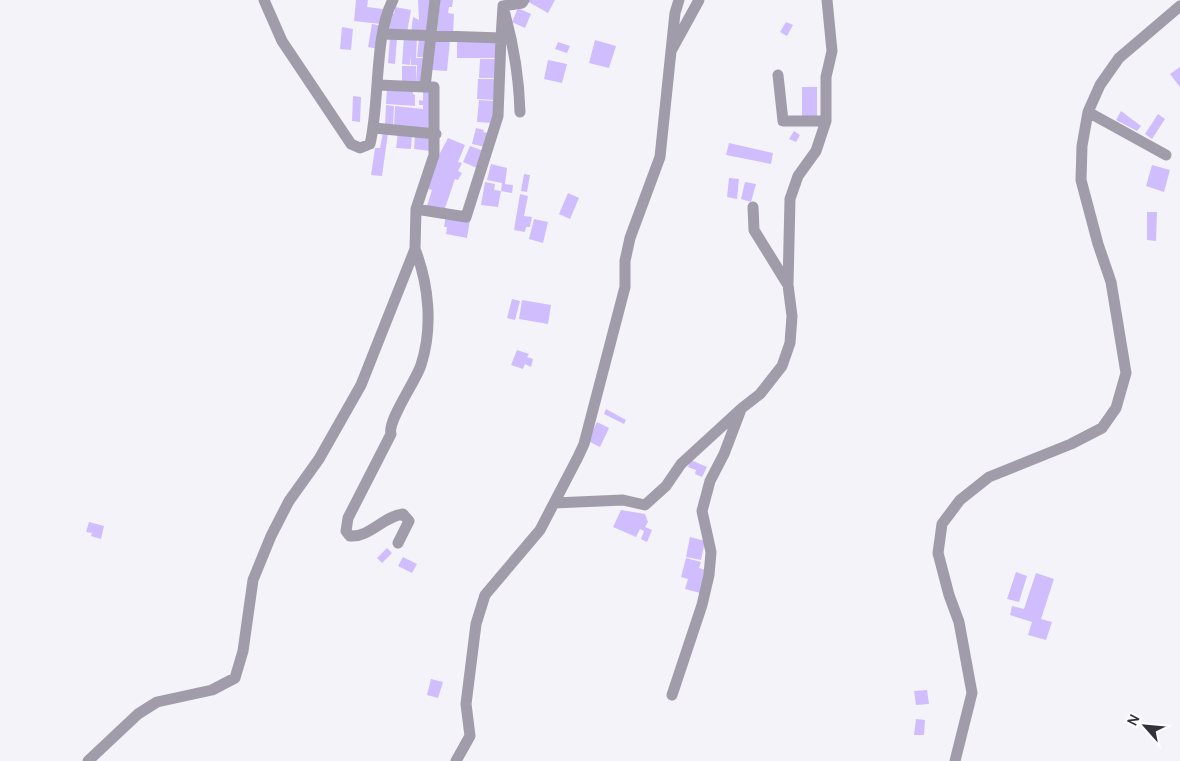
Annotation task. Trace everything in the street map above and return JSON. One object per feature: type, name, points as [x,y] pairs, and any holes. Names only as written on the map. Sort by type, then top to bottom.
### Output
[{"type":"street","points":[[264,0],[282,41],[351,144],[360,148],[370,144],[374,128],[384,34],[388,8],[393,0]]},
{"type":"street","points":[[425,86],[429,37],[435,0]]},
{"type":"street","points":[[502,3],[522,2],[524,0]]},
{"type":"street","points":[[456,761],[470,736],[466,704],[476,624],[485,595],[540,530],[584,444],[613,340],[625,287],[625,261],[630,238],[660,157],[675,13],[679,0]]},
{"type":"street","points":[[671,52],[699,0]]},
{"type":"street","points":[[554,503],[623,500],[645,504],[666,486],[681,464],[760,394],[782,366],[790,343],[792,316],[788,285],[790,199],[798,176],[816,150],[826,121],[826,77],[832,51],[827,0]]},
{"type":"street","points":[[416,209],[466,217],[498,116],[502,3]]},
{"type":"street","points":[[502,3],[514,44],[519,80],[520,112]]},
{"type":"street","points":[[955,761],[972,693],[959,622],[949,595],[938,553],[942,524],[960,500],[989,477],[1071,444],[1102,428],[1116,408],[1126,373],[1111,282],[1098,244],[1081,180],[1082,146],[1088,112],[1100,84],[1119,58],[1180,6]]},
{"type":"street","points":[[384,34],[501,38]]},
{"type":"street","points":[[778,75],[784,121],[826,121]]},
{"type":"street","points":[[88,761],[138,714],[157,702],[212,690],[236,678],[244,651],[252,580],[289,501],[319,459],[361,385],[415,249],[416,209],[434,155],[436,134],[434,87],[378,85]]},
{"type":"street","points":[[1088,112],[1166,155]]},
{"type":"street","points":[[374,128],[436,134]]},
{"type":"street","points":[[754,207],[754,230],[788,285]]},
{"type":"street","points":[[398,543],[409,521],[403,514],[389,518],[357,536],[350,536],[346,530],[348,518],[391,434],[390,430],[394,418],[421,365],[426,346],[428,298],[423,269],[415,249]]},
{"type":"street","points":[[672,695],[702,606],[709,575],[711,552],[702,511],[710,481],[724,454],[742,408]]},
{"type":"building","points":[[356,0],[368,0],[367,7],[383,9],[381,24],[354,21]]},
{"type":"building","points":[[418,0],[432,0],[427,35],[411,33],[413,17],[419,20]]},
{"type":"building","points":[[440,0],[453,0],[452,7],[449,7],[448,13],[454,14],[453,36],[437,35]]},
{"type":"building","points":[[525,0],[555,0],[548,13]]},
{"type":"building","points":[[395,7],[411,10],[407,33],[388,31],[390,13],[394,14]]},
{"type":"building","points":[[518,8],[531,14],[525,28],[512,22]]},
{"type":"building","points":[[786,22],[793,25],[787,36],[780,32]]},
{"type":"building","points":[[372,24],[382,26],[378,49],[368,47]]},
{"type":"building","points":[[342,27],[353,29],[351,50],[340,49]]},
{"type":"building","points":[[390,37],[397,38],[395,64],[388,63]]},
{"type":"building","points":[[404,37],[417,38],[416,58],[425,58],[423,85],[416,85],[417,65],[411,65],[411,56],[410,65],[402,64]]},
{"type":"building","points":[[419,38],[427,39],[425,57],[417,57]]},
{"type":"building","points":[[435,40],[450,41],[447,71],[432,70]]},
{"type":"building","points":[[595,40],[616,46],[609,68],[589,63]]},
{"type":"building","points":[[457,41],[497,41],[497,58],[457,58]]},
{"type":"building","points":[[558,42],[570,46],[567,53],[555,49]]},
{"type":"building","points":[[480,59],[497,59],[496,78],[479,78]]},
{"type":"building","points":[[548,60],[567,64],[562,83],[544,79]]},
{"type":"building","points":[[402,66],[416,66],[416,84],[402,84]]},
{"type":"building","points":[[1180,67],[1180,87],[1170,74]]},
{"type":"building","points":[[478,79],[495,79],[494,100],[477,99]]},
{"type":"building","points":[[802,87],[817,87],[817,118],[802,118]]},
{"type":"building","points":[[387,88],[413,89],[415,106],[386,104]]},
{"type":"building","points":[[423,91],[431,91],[429,130],[394,127],[395,106],[423,109],[423,105],[419,105],[419,100],[423,101]]},
{"type":"building","points":[[353,96],[361,97],[360,122],[352,121]]},
{"type":"building","points":[[479,100],[494,101],[493,123],[477,122]]},
{"type":"building","points":[[386,105],[394,106],[393,127],[385,126]]},
{"type":"building","points":[[1121,111],[1141,126],[1137,131],[1116,120]]},
{"type":"building","points":[[1158,114],[1165,119],[1152,139],[1145,134]]},
{"type":"building","points":[[476,128],[488,133],[485,147],[472,144]]},
{"type":"building","points":[[794,131],[800,135],[796,142],[789,139]]},
{"type":"building","points":[[383,132],[388,133],[382,176],[371,175],[375,148],[380,148]]},
{"type":"building","points":[[398,133],[412,134],[411,149],[396,148]]},
{"type":"building","points":[[415,134],[432,136],[430,151],[414,149]]},
{"type":"building","points":[[448,138],[465,145],[458,162],[462,163],[458,171],[462,173],[458,180],[455,179],[444,211],[427,206],[432,190],[428,189],[440,153]]},
{"type":"building","points":[[729,143],[773,153],[771,164],[726,155]]},
{"type":"building","points":[[470,146],[484,151],[479,169],[463,162]]},
{"type":"building","points":[[491,164],[507,168],[505,184],[513,185],[512,193],[501,191],[502,183],[487,180]]},
{"type":"building","points":[[1152,165],[1170,170],[1164,192],[1146,186]]},
{"type":"building","points":[[524,174],[530,175],[527,192],[521,191]]},
{"type":"building","points":[[729,178],[739,179],[737,199],[727,197]]},
{"type":"building","points":[[485,182],[495,184],[494,190],[501,191],[498,207],[481,205]]},
{"type":"building","points":[[745,182],[756,184],[751,202],[741,199]]},
{"type":"building","points":[[568,193],[579,198],[570,219],[559,214]]},
{"type":"building","points":[[520,194],[528,196],[524,216],[532,217],[530,227],[526,227],[525,232],[514,230]]},
{"type":"building","points":[[1147,212],[1157,212],[1156,241],[1147,240]]},
{"type":"building","points":[[446,216],[470,220],[467,238],[446,234],[447,227],[444,227]]},
{"type":"building","points":[[534,219],[548,222],[543,243],[529,239]]},
{"type":"building","points":[[512,299],[520,301],[515,320],[507,318]]},
{"type":"building","points":[[522,300],[551,305],[548,324],[519,319]]},
{"type":"building","points":[[517,350],[529,354],[527,357],[533,359],[531,367],[525,364],[523,369],[511,365]]},
{"type":"building","points":[[606,409],[626,420],[624,424],[604,414]]},
{"type":"building","points":[[597,422],[609,428],[600,447],[588,441]]},
{"type":"building","points":[[691,460],[707,467],[702,477],[695,474],[696,470],[688,467]]},
{"type":"building","points":[[621,510],[645,514],[648,522],[645,527],[652,530],[647,542],[641,539],[644,531],[640,529],[636,537],[613,527]]},
{"type":"building","points":[[89,522],[104,526],[101,539],[91,536],[92,533],[86,532]]},
{"type":"building","points":[[690,537],[705,541],[701,560],[686,557]]},
{"type":"building","points":[[387,548],[392,553],[382,563],[377,558]]},
{"type":"building","points":[[403,557],[417,564],[412,573],[398,566]]},
{"type":"building","points":[[686,558],[701,562],[699,568],[706,570],[700,593],[685,589],[688,579],[681,577]]},
{"type":"building","points":[[1016,572],[1027,576],[1019,602],[1007,599]]},
{"type":"building","points":[[1036,573],[1054,579],[1041,619],[1052,622],[1046,640],[1028,635],[1032,622],[1010,615],[1012,606],[1024,609]]},
{"type":"building","points":[[431,679],[443,682],[438,698],[427,695]]},
{"type":"building","points":[[927,690],[929,704],[916,705],[914,691]]},
{"type":"building","points":[[916,719],[925,720],[924,735],[914,735]]}]
